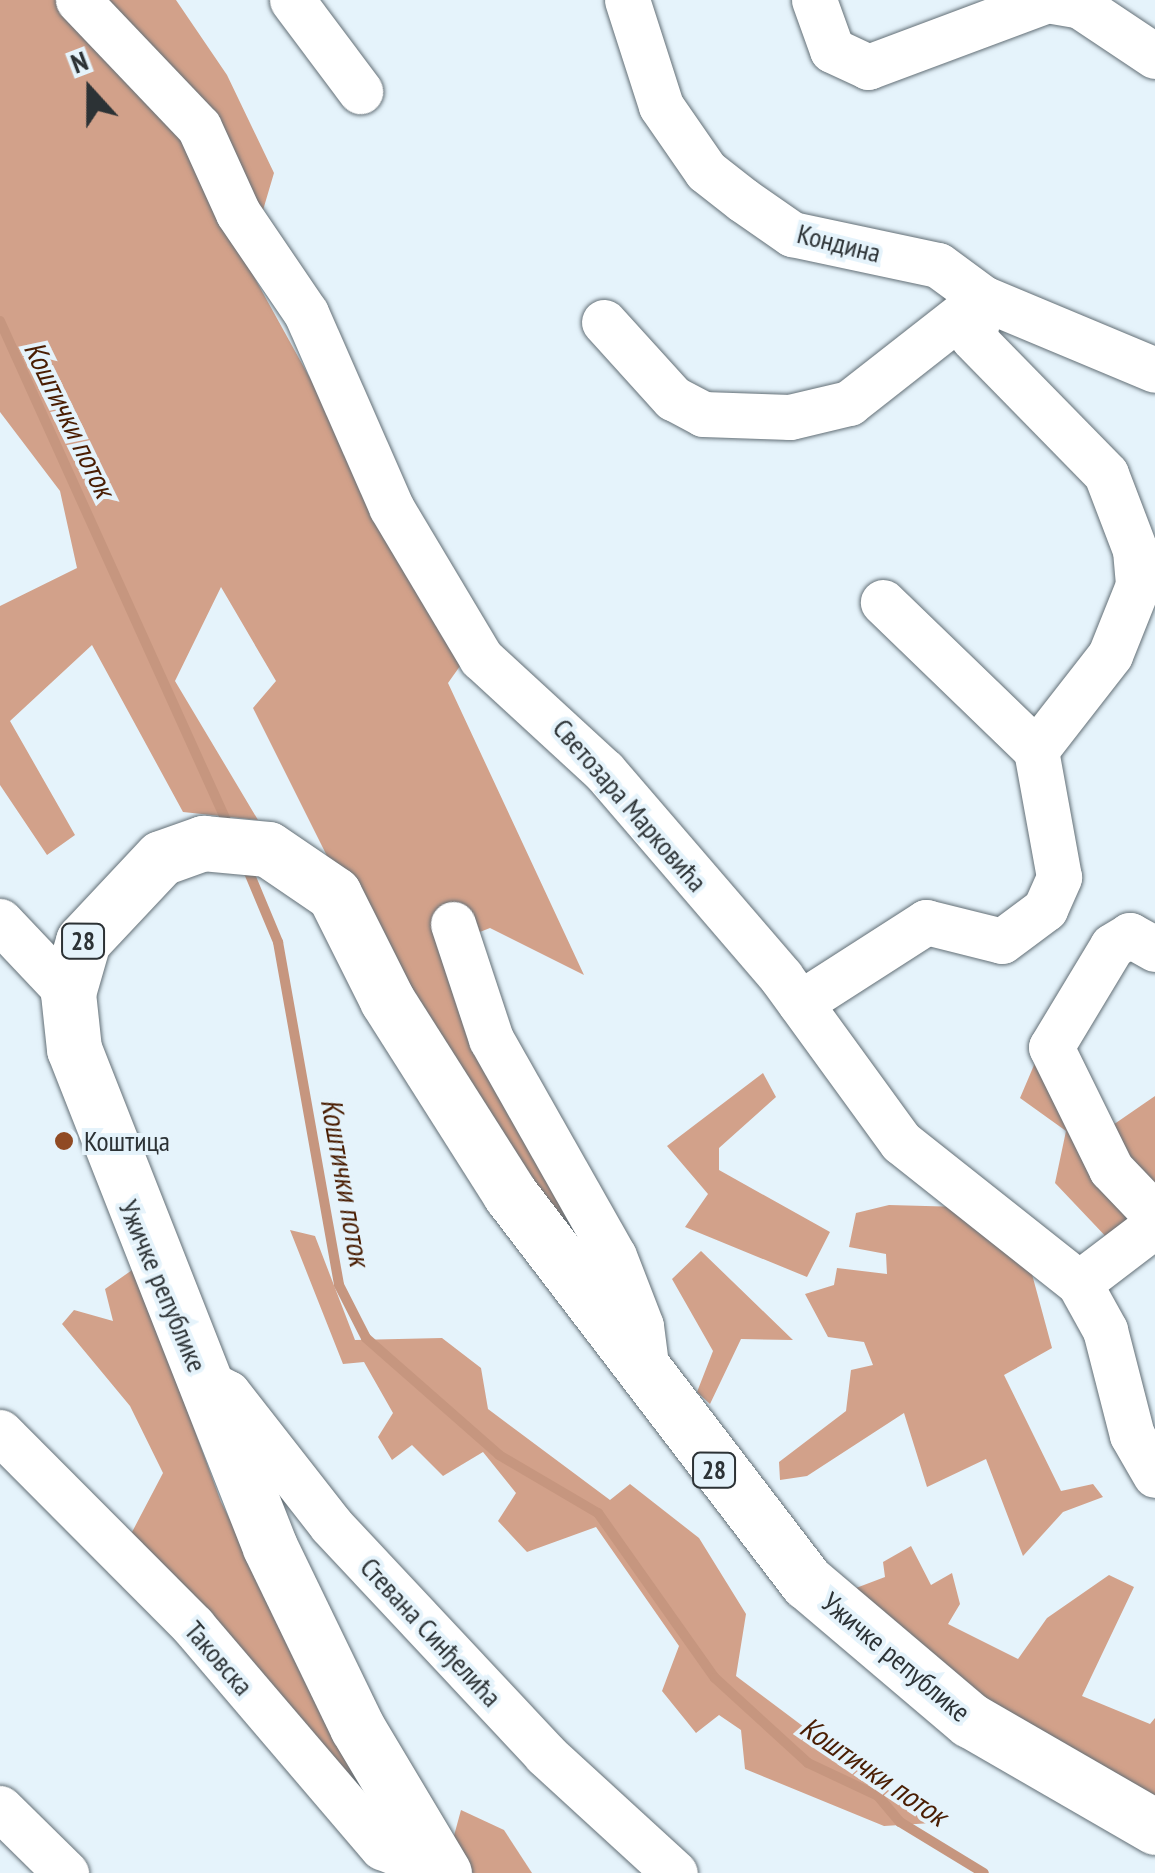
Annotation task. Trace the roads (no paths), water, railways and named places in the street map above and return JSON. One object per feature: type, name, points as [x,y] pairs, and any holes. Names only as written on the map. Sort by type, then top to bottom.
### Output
[{"type":"main road","name":"Ужичке републике","points":[[443,1872],[321,1656],[87,1096],[68,993],[83,940],[111,901],[161,858],[203,843],[268,849],[334,894],[447,1099],[648,1384],[753,1520],[860,1633],[970,1720],[1155,1827]]},
{"type":"street","name":"Светозара Марковића","points":[[78,0],[198,127],[238,213],[306,313],[391,506],[481,658],[550,713],[800,1004],[901,1142],[1079,1282],[1105,1330],[1132,1436],[1155,1474]]},
{"type":"street","points":[[292,0],[360,91]]},
{"type":"street","name":"Кондина","points":[[627,0],[661,106],[706,171],[792,234],[938,265],[983,298],[1155,370]]},
{"type":"street","points":[[814,0],[832,50],[868,68],[1015,6],[1047,0],[1080,6],[1155,56]]},
{"type":"street","points":[[983,298],[973,338],[1106,474],[1135,550],[1138,586],[1110,655],[1036,750]]},
{"type":"street","points":[[604,322],[673,398],[703,414],[790,417],[849,403],[983,298]]},
{"type":"street","points":[[800,1004],[926,922],[942,919],[987,944],[1045,910],[1060,878],[1036,750],[883,602]]},
{"type":"street","points":[[0,921],[68,993]]},
{"type":"street","points":[[454,924],[491,1038],[614,1256],[641,1326],[648,1384]]},
{"type":"street","points":[[1155,949],[1130,935],[1112,946],[1051,1047],[1110,1169],[1155,1215]]},
{"type":"street","points":[[1079,1282],[1155,1226]]},
{"type":"street","name":"Стевана Синђелића","points":[[203,1381],[228,1393],[331,1524],[545,1754],[675,1873]]},
{"type":"street","name":"Таковска","points":[[0,1432],[192,1626],[382,1847],[443,1872]]},
{"type":"street","points":[[0,1808],[66,1873]]},
{"type":"waterway","name":"Коштички поток","points":[[0,321],[230,829]]},
{"type":"waterway","name":"Коштички поток","points":[[245,863],[278,942],[339,1285],[366,1338],[499,1455],[598,1513],[715,1678],[808,1763],[878,1796],[900,1822],[984,1873]]},
{"type":"place","name":"Коштица","points":[[64,1141]]}]
